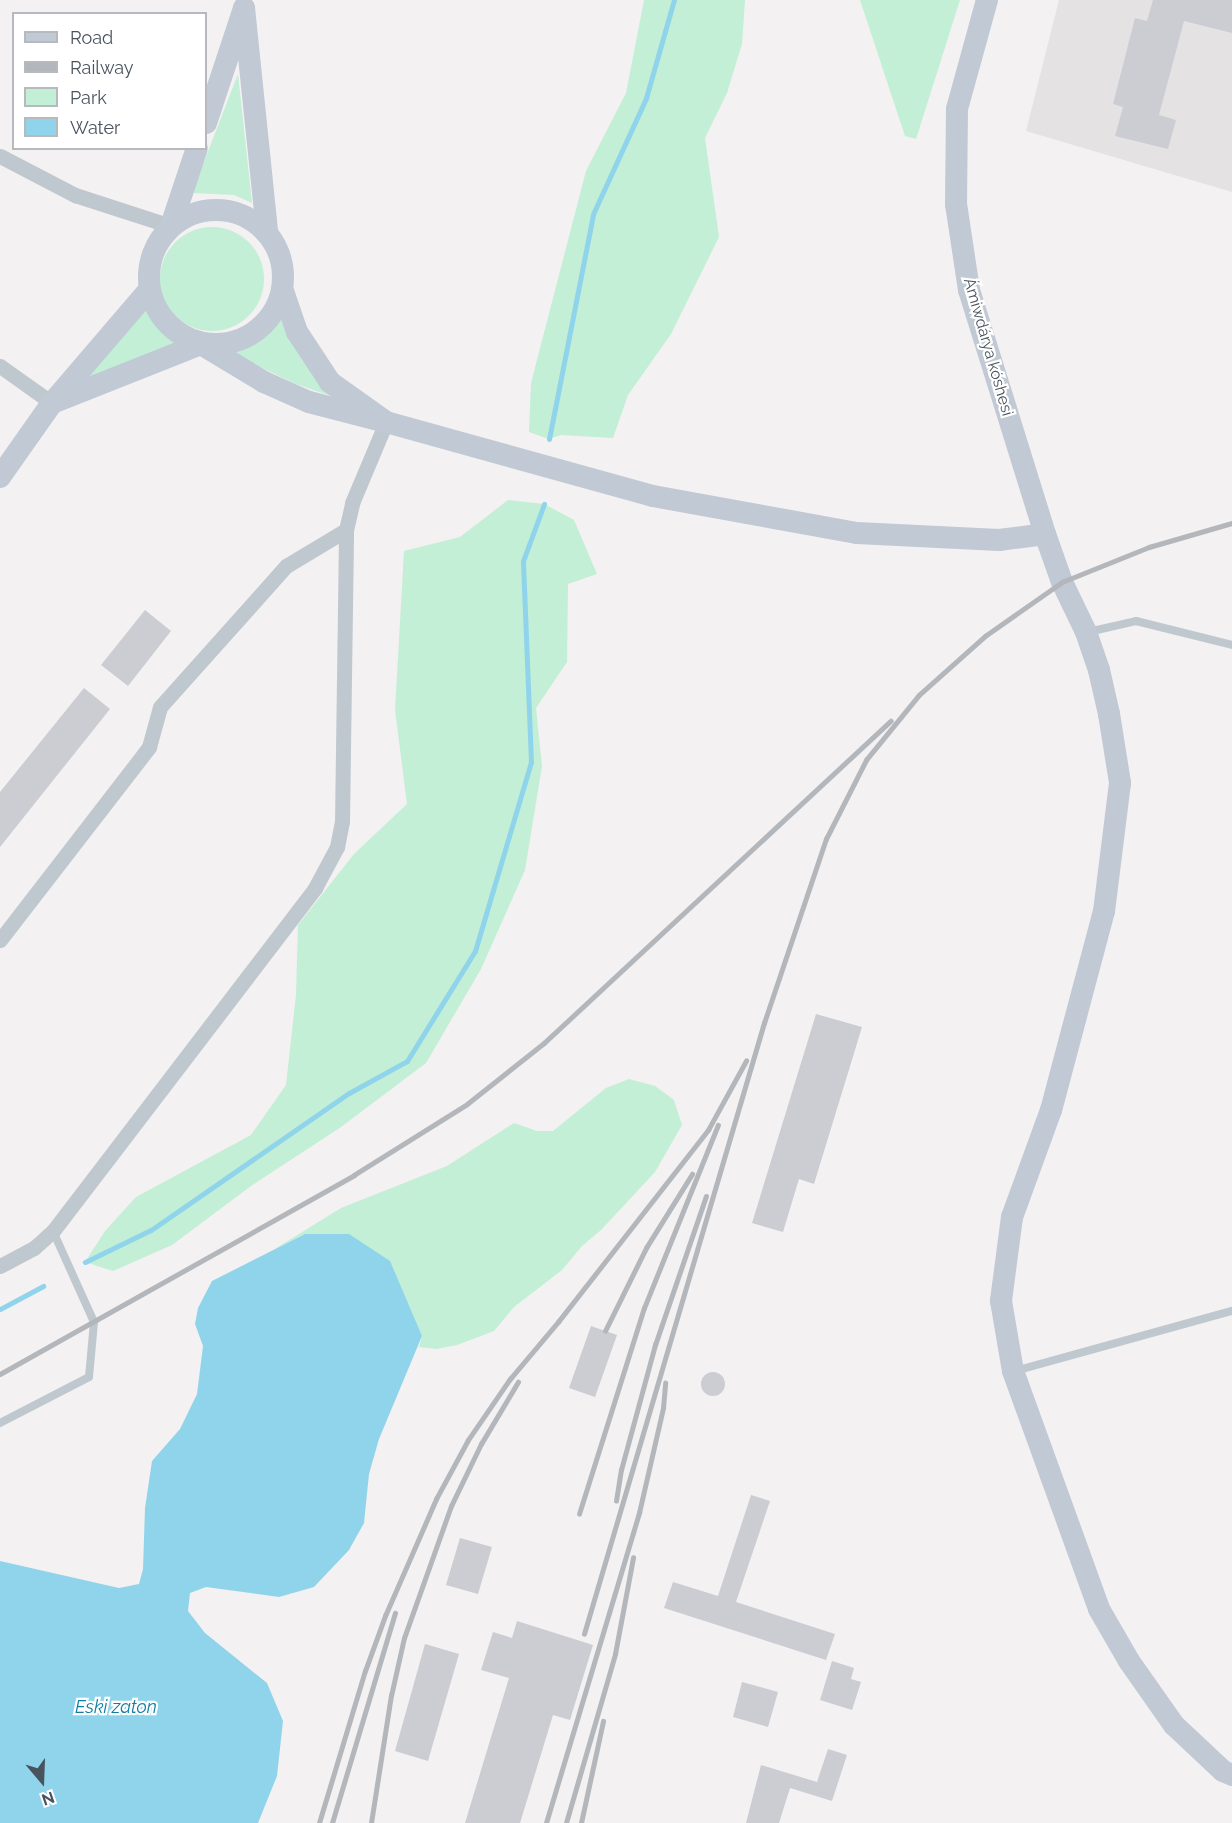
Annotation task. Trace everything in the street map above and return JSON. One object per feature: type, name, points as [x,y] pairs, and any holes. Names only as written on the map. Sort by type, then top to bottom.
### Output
[{"type":"street","name":"Ámiwdárya kóshesi","points":[[987,0],[957,109],[956,204],[969,290],[1045,534],[1062,582],[1086,632],[1099,670],[1110,714],[1120,783],[1113,857],[1104,911],[1051,1110],[1012,1217],[1001,1301],[1013,1371],[1099,1610],[1129,1661],[1174,1725],[1223,1771],[1232,1775]]},
{"type":"street","points":[[207,120],[245,4]]},
{"type":"street","points":[[245,4],[267,232]]},
{"type":"street","points":[[171,226],[196,150]]},
{"type":"street","points":[[0,156],[75,195],[171,226]]},
{"type":"street","points":[[52,404],[201,344],[224,344],[245,338],[263,326],[276,308],[282,288],[283,268],[277,249],[267,232],[250,219],[231,211],[210,210],[189,215],[171,226],[159,239],[148,273],[149,290],[156,309],[168,325],[184,337],[201,344],[264,382],[300,398],[653,496],[857,533],[999,540],[1045,534]]},
{"type":"street","points":[[282,288],[297,332],[330,382],[386,422]]},
{"type":"street","points":[[0,477],[52,404],[149,290]]},
{"type":"street","points":[[0,366],[52,404]]},
{"type":"street","points":[[0,1266],[34,1248],[53,1232],[315,888],[337,846],[342,822],[346,530],[352,503],[386,422]]},
{"type":"street","points":[[0,940],[149,747],[160,707],[286,566],[346,530]]},
{"type":"lane","points":[[1086,632],[1136,621],[1232,645]]},
{"type":"lane","points":[[0,1423],[89,1377],[94,1322],[53,1232]]},
{"type":"lane","points":[[1013,1371],[1232,1311]]},
{"type":"shaded area","points":[[1059,0],[1232,0],[1232,192],[1026,131]]},
{"type":"green space","points":[[644,0],[745,0],[742,44],[727,93],[705,138],[719,237],[671,334],[628,395],[613,438],[561,435],[549,439],[529,432],[531,383],[586,171],[626,93]]},
{"type":"green space","points":[[860,0],[960,0],[916,139],[905,136]]},
{"type":"green space","points":[[238,74],[252,203],[234,195],[192,193]]},
{"type":"green space","points":[[212,227],[232,231],[249,242],[260,259],[264,279],[260,299],[249,316],[232,327],[212,331],[192,327],[175,316],[164,299],[160,279],[164,259],[175,242],[192,231]]},
{"type":"green space","points":[[145,304],[167,336],[180,345],[80,382]]},
{"type":"green space","points":[[282,317],[302,360],[331,396],[296,384],[233,354],[257,343]]},
{"type":"green space","points":[[508,500],[544,504],[574,520],[597,574],[568,584],[567,662],[536,708],[542,766],[525,870],[481,969],[426,1063],[341,1127],[251,1186],[172,1245],[113,1271],[85,1262],[105,1231],[136,1197],[251,1135],[286,1085],[296,995],[298,925],[354,854],[407,804],[395,710],[404,551],[460,537]]},
{"type":"green space","points":[[629,1079],[655,1086],[674,1100],[682,1125],[655,1172],[601,1230],[582,1246],[562,1270],[514,1307],[494,1331],[457,1345],[436,1349],[419,1347],[422,1336],[305,1234],[273,1250],[341,1208],[447,1166],[514,1123],[537,1131],[553,1131],[606,1088]]},
{"type":"water","name":"Eski zaton","points":[[305,1234],[349,1234],[390,1261],[422,1336],[379,1439],[369,1474],[364,1523],[349,1550],[314,1587],[279,1597],[206,1587],[190,1593],[188,1611],[205,1633],[267,1683],[283,1721],[277,1776],[258,1823],[0,1823],[0,1561],[119,1588],[139,1584],[143,1569],[145,1508],[152,1461],[180,1429],[197,1394],[203,1346],[195,1324],[198,1308],[212,1281]]},
{"type":"building","points":[[1153,0],[1232,0],[1232,33],[1184,21],[1159,115],[1176,120],[1168,149],[1115,136],[1123,107],[1113,104],[1135,18],[1147,21]]},
{"type":"building","points":[[145,610],[171,631],[128,686],[101,665]]},
{"type":"building","points":[[84,688],[110,709],[0,847],[0,792]]},
{"type":"building","points":[[816,1014],[862,1027],[814,1184],[799,1179],[783,1232],[752,1223]]},
{"type":"building","points":[[591,1326],[617,1335],[595,1397],[569,1388]]},
{"type":"building","points":[[713,1372],[721,1376],[725,1384],[721,1392],[713,1396],[705,1392],[701,1384],[705,1376]]},
{"type":"building","points":[[751,1495],[770,1501],[736,1602],[835,1634],[826,1660],[664,1608],[673,1582],[718,1596]]},
{"type":"building","points":[[460,1538],[492,1547],[478,1594],[446,1585]]},
{"type":"building","points":[[517,1621],[593,1645],[570,1720],[553,1715],[520,1823],[465,1823],[509,1678],[481,1670],[493,1632],[512,1638]]},
{"type":"building","points":[[425,1644],[459,1654],[428,1761],[395,1751]]},
{"type":"building","points":[[832,1661],[854,1668],[851,1679],[861,1682],[852,1710],[820,1700]]},
{"type":"building","points":[[742,1682],[778,1692],[768,1727],[733,1717]]},
{"type":"building","points":[[828,1749],[847,1755],[832,1801],[790,1788],[779,1823],[746,1823],[761,1765],[817,1782]]},
{"type":"waterway","points":[[549,439],[593,214],[646,98],[674,0]]},
{"type":"waterway","points":[[85,1262],[151,1230],[349,1093],[407,1061],[475,951],[531,762],[523,561],[544,504]]},
{"type":"waterway","points":[[0,1309],[43,1286]]},
{"type":"railway","points":[[584,1634],[764,1023],[826,839],[866,760],[919,695],[985,636],[1062,582],[1149,547],[1232,523]]},
{"type":"railway","points":[[0,1374],[354,1175],[467,1104],[544,1043],[890,721]]},
{"type":"railway","points":[[319,1823],[365,1671],[385,1616],[436,1499],[468,1440],[510,1379],[558,1322],[708,1130],[746,1061]]},
{"type":"railway","points":[[579,1514],[644,1308],[718,1125]]},
{"type":"railway","points":[[605,1331],[646,1248],[692,1174]]},
{"type":"railway","points":[[616,1501],[621,1470],[655,1345],[706,1196]]},
{"type":"railway","points":[[371,1823],[391,1696],[404,1638],[451,1506],[481,1444],[518,1382]]},
{"type":"railway","points":[[546,1823],[639,1513],[663,1408],[665,1383]]},
{"type":"railway","points":[[566,1823],[615,1654],[633,1558]]},
{"type":"railway","points":[[332,1823],[395,1613]]},
{"type":"railway","points":[[581,1823],[603,1721]]}]
